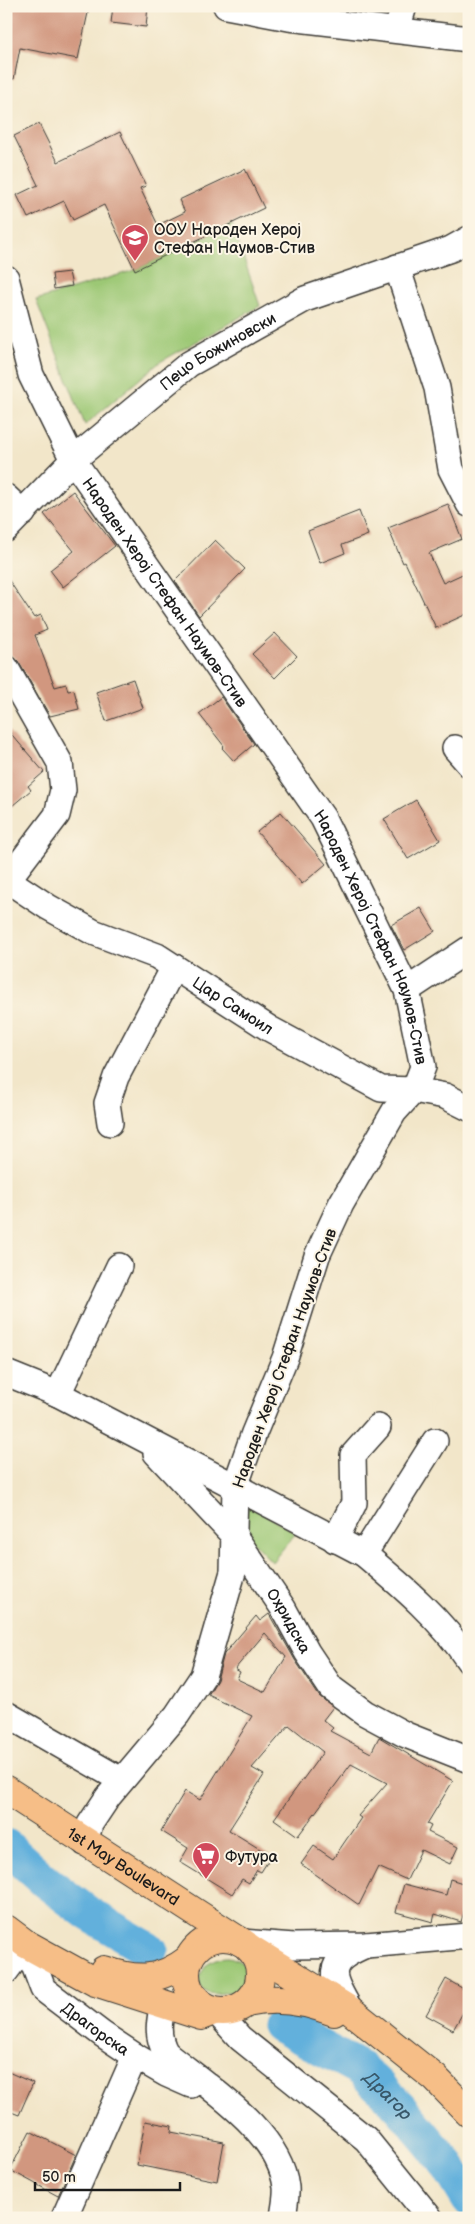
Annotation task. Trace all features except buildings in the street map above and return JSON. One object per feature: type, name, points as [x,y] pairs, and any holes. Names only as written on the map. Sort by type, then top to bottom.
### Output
[{"type":"main road","name":"1st May Boulevard","points":[[6,1790],[245,1945],[351,2011],[435,2078],[469,2113]]},
{"type":"main road","name":"1st May Boulevard","points":[[16,1937],[59,1950],[103,1969],[134,1978],[154,1977],[172,1972],[189,1959],[196,1949],[212,1939],[229,1938],[245,1945]]},
{"type":"main road","name":"1st May Boulevard","points":[[16,1937],[95,1982],[131,1995],[209,2013],[238,2008],[246,2003],[260,2000],[311,2003],[344,2015],[399,2048]]},
{"type":"main road","points":[[245,1945],[256,1958],[260,1970],[259,1982],[254,1994],[246,2003]]},
{"type":"main road","points":[[189,1959],[186,1970],[190,1991],[206,2007],[209,2013]]},
{"type":"street","points":[[226,6],[289,18],[401,18],[469,39]]},
{"type":"street","name":"Пецо Божиновски","points":[[12,513],[189,364],[305,299],[451,249],[469,239]]},
{"type":"street","points":[[397,267],[437,388],[451,469],[469,504]]},
{"type":"street","name":"Народен Херој Стефан Наумов-Стив","points":[[6,278],[32,375],[73,460],[323,818],[407,990],[423,1067],[414,1090],[394,1112],[341,1204],[317,1256],[285,1358],[254,1433],[236,1487],[233,1572],[203,1676],[176,1715],[121,1780],[90,1824],[86,1843]]},
{"type":"street","points":[[6,668],[60,763],[63,790],[57,815],[7,881]]},
{"type":"street","name":"Цар Самоил","points":[[7,881],[93,932],[157,956],[270,1029],[381,1089],[414,1090],[445,1096],[469,1108]]},
{"type":"street","points":[[407,990],[469,949]]},
{"type":"street","points":[[110,1123],[107,1104],[116,1078],[174,967]]},
{"type":"street","points":[[58,1394],[119,1266]]},
{"type":"street","name":"Охридска","points":[[6,1373],[58,1394],[364,1554],[461,1633],[469,1661]]},
{"type":"street","points":[[334,1540],[354,1503],[353,1454],[378,1427]]},
{"type":"street","name":"Охридска","points":[[142,1439],[235,1537],[284,1608],[307,1652],[331,1688],[373,1718],[406,1735],[469,1760]]},
{"type":"street","points":[[364,1554],[436,1441]]},
{"type":"street","points":[[6,1714],[121,1780]]},
{"type":"street","points":[[245,1945],[366,1945],[469,1936]]},
{"type":"street","points":[[6,1971],[16,1937]]},
{"type":"street","name":"Драгорска","points":[[16,1937],[43,1989],[94,2028],[135,2056],[166,2074],[223,2099]]},
{"type":"street","points":[[351,2011],[335,1984],[334,1971],[339,1960],[349,1952],[366,1945]]},
{"type":"street","name":"Драгорска","points":[[163,2003],[158,2031],[160,2043],[166,2053],[223,2099],[274,2150],[282,2170],[286,2188],[284,2218]]},
{"type":"street","points":[[246,2003],[246,2030],[260,2055]]},
{"type":"street","points":[[209,2013],[366,2139],[430,2218]]},
{"type":"street","points":[[64,2218],[135,2056]]},
{"type":"green space","points":[[232,224],[260,306],[160,362],[85,425],[36,300],[135,270]]},
{"type":"green space","points":[[249,1504],[296,1533],[272,1562],[239,1528]]},
{"type":"green space","points":[[229,1957],[241,1963],[250,1972],[252,1977],[248,1987],[236,1993],[212,1994],[203,1991],[200,1978],[207,1965],[217,1959]]},
{"type":"waterway","name":"Драгор","points":[[6,1846],[45,1881],[89,1914],[151,1951]]},
{"type":"waterway","name":"Драгор","points":[[279,2025],[361,2069],[399,2106],[445,2161],[469,2200]]},
{"type":"place","name":"ООУ Народен Херој Стефан Наумов-Стив","points":[[135,262]]},
{"type":"place","name":"Футура","points":[[206,1880]]}]
